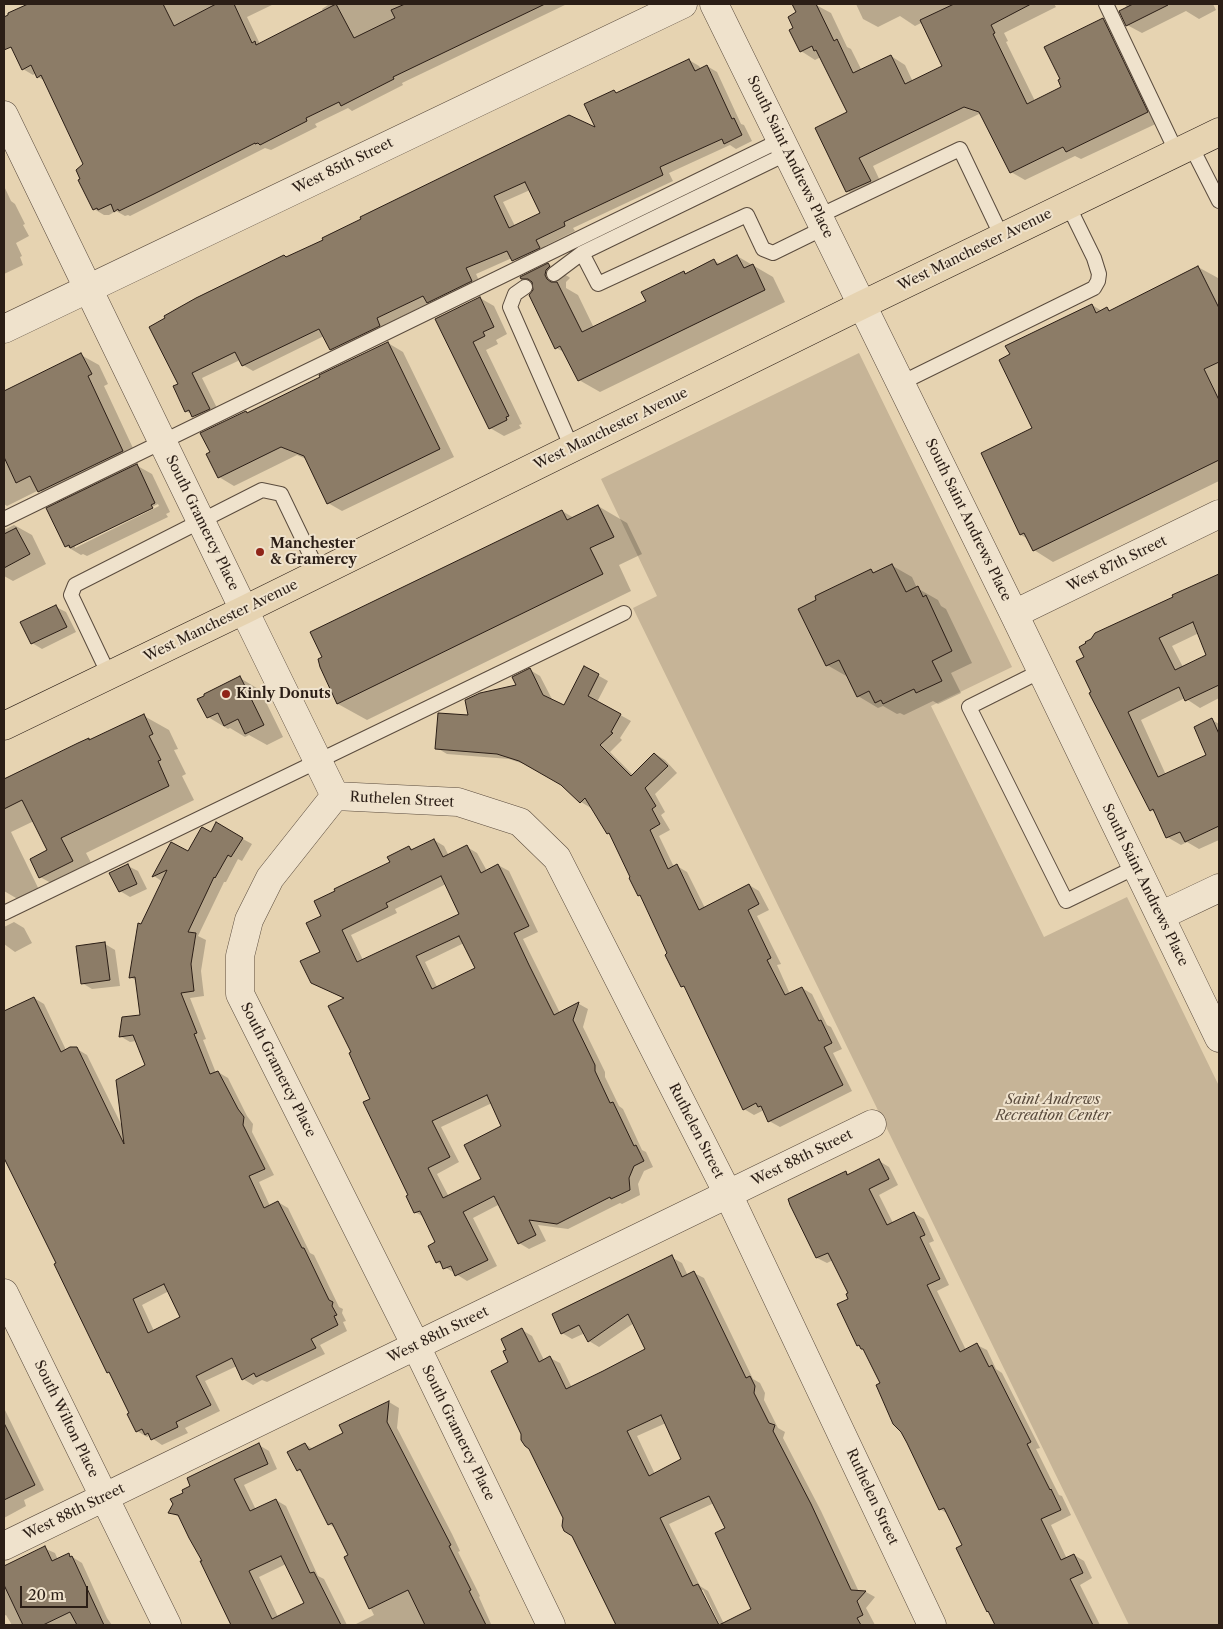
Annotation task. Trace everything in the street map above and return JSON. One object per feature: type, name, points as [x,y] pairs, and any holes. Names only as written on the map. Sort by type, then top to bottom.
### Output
[{"type":"main road","name":"West Manchester Avenue","points":[[4,726],[1219,132]]},
{"type":"street","name":"West 85th Street","points":[[4,329],[683,4]]},
{"type":"street","name":"South Saint Andrews Place","points":[[714,4],[1014,614],[1219,1038]]},
{"type":"street","name":"South Gramercy Place","points":[[4,115],[335,796],[270,878],[249,920],[240,956],[240,994],[416,1346],[552,1625]]},
{"type":"street","name":"West 87th Street","points":[[1014,614],[1219,514]]},
{"type":"street","name":"Ruthelen Street","points":[[335,796],[458,802],[520,822],[557,858],[728,1194],[932,1625]]},
{"type":"street","points":[[1160,916],[1219,888]]},
{"type":"street","name":"West 88th Street","points":[[4,1546],[872,1124]]},
{"type":"street","name":"South Wilton Place","points":[[4,1293],[167,1625]]},
{"type":"lane","points":[[1106,4],[1184,149],[1219,201]]},
{"type":"lane","points":[[554,274],[582,253],[785,147]]},
{"type":"lane","points":[[4,519],[162,441],[785,147]]},
{"type":"lane","points":[[582,253],[598,284],[747,215],[763,249],[772,253],[822,222],[960,149],[1002,237]]},
{"type":"lane","points":[[901,383],[1094,288],[1099,274],[1094,258],[1068,205]]},
{"type":"lane","points":[[525,288],[515,294],[510,307],[572,448]]},
{"type":"lane","points":[[109,675],[71,595],[75,585],[262,490],[281,494],[319,573]]},
{"type":"lane","points":[[4,913],[624,613]]},
{"type":"lane","points":[[1041,671],[970,707],[1066,902],[1136,867]]},
{"type":"green space","name":"Saint Andrews Recreation Center","points":[[859,353],[1012,667],[931,706],[1044,937],[1127,897],[1219,1086],[1219,1625],[1129,1625],[633,608],[657,596],[601,479]]},
{"type":"building","points":[[28,4],[163,4],[174,26],[216,4],[234,4],[252,43],[255,41],[256,45],[336,4],[354,38],[395,18],[391,10],[405,4],[545,4],[393,77],[394,79],[341,106],[339,102],[306,118],[307,121],[260,145],[255,143],[114,212],[111,204],[98,210],[97,208],[93,210],[78,180],[80,179],[76,170],[83,164],[41,75],[37,78],[31,65],[22,70],[11,47],[4,50],[4,17],[8,13]]},
{"type":"building","points":[[792,4],[816,4],[834,41],[837,39],[853,73],[891,55],[905,84],[942,66],[920,20],[954,4],[1031,4],[991,25],[995,33],[993,34],[1027,104],[1061,87],[1058,80],[1060,79],[1044,47],[1103,18],[1148,112],[1066,152],[1063,147],[1010,173],[979,112],[964,107],[859,158],[871,181],[846,192],[815,128],[847,112],[816,50],[814,51],[812,46],[800,52],[789,30],[793,28],[788,17],[796,12]]},
{"type":"building","points":[[1133,4],[1168,5],[1126,26],[1119,11]]},
{"type":"building","points":[[689,59],[695,71],[707,65],[732,119],[734,118],[742,135],[724,144],[722,139],[660,167],[663,175],[564,222],[565,226],[536,240],[540,248],[512,261],[507,251],[466,268],[472,281],[427,303],[423,296],[377,318],[380,326],[330,350],[319,329],[242,366],[235,352],[192,373],[210,409],[192,417],[189,410],[185,412],[173,386],[178,384],[149,327],[196,298],[284,255],[286,257],[323,240],[322,238],[361,219],[360,217],[569,115],[595,127],[584,104],[614,90],[616,93]],"holes":[[[525,182],[540,213],[509,228],[494,196]]]},
{"type":"building","points":[[737,255],[744,268],[753,264],[765,290],[578,381],[560,346],[555,349],[529,295],[533,290],[532,282],[520,277],[548,263],[550,266],[546,270],[545,275],[551,282],[557,282],[582,332],[646,301],[641,292],[684,271],[685,274],[714,259],[717,265]]},
{"type":"building","points":[[1198,266],[1219,308],[1219,362],[1204,369],[1219,400],[1219,460],[1033,551],[1024,533],[1020,535],[981,453],[1032,428],[999,360],[1010,354],[1005,346],[1092,304],[1096,313],[1107,307],[1109,311]]},
{"type":"building","points":[[480,297],[494,327],[483,332],[485,336],[473,342],[509,416],[506,417],[507,420],[489,429],[435,319]]},
{"type":"building","points":[[388,342],[440,449],[327,504],[304,456],[281,447],[218,478],[206,454],[210,452],[200,433],[246,411],[247,413],[320,377],[319,375]]},
{"type":"building","points":[[81,353],[92,374],[88,376],[123,451],[38,492],[30,476],[16,483],[4,457],[4,391]]},
{"type":"building","points":[[137,464],[155,503],[151,505],[153,508],[70,548],[69,545],[65,547],[46,508]]},
{"type":"building","points":[[598,505],[614,537],[590,548],[603,574],[337,704],[320,667],[318,659],[322,657],[310,632],[562,510],[567,520]]},
{"type":"building","points":[[16,528],[30,554],[4,568],[4,534]]},
{"type":"building","points":[[892,564],[906,592],[918,586],[923,597],[926,595],[952,651],[932,661],[942,681],[916,693],[914,689],[883,704],[881,700],[875,703],[869,691],[857,697],[839,660],[826,666],[798,609],[816,600],[815,596],[871,569],[873,573]]},
{"type":"building","points":[[1219,574],[1219,685],[1185,701],[1179,687],[1128,712],[1158,777],[1206,755],[1194,727],[1212,718],[1219,734],[1219,826],[1185,842],[1180,832],[1166,838],[1153,809],[1150,811],[1089,693],[1091,692],[1076,661],[1084,657],[1079,647],[1091,639],[1095,633],[1173,597],[1172,595]],"holes":[[[1193,622],[1206,655],[1175,670],[1159,638]]]},
{"type":"building","points":[[56,605],[67,627],[31,644],[20,622]]},
{"type":"building","points":[[584,666],[599,674],[588,696],[621,714],[611,732],[613,733],[600,745],[631,776],[654,753],[668,766],[645,788],[656,806],[652,809],[660,824],[650,830],[668,869],[677,864],[699,910],[749,884],[759,904],[748,910],[771,958],[767,960],[785,995],[802,987],[832,1043],[824,1047],[843,1085],[768,1122],[761,1106],[758,1107],[756,1103],[743,1110],[684,986],[681,987],[665,955],[667,953],[640,895],[638,896],[629,878],[609,833],[607,834],[585,798],[580,803],[561,785],[519,761],[497,754],[435,749],[438,713],[468,715],[465,700],[480,693],[516,685],[512,677],[530,668],[543,695],[564,705]]},
{"type":"building","points":[[240,676],[264,725],[245,734],[238,719],[224,726],[218,713],[207,718],[197,699]]},
{"type":"building","points":[[144,714],[153,734],[149,736],[161,760],[158,761],[169,786],[61,838],[73,861],[39,878],[30,859],[47,850],[22,800],[4,809],[4,779]]},
{"type":"building","points":[[216,822],[243,838],[231,857],[228,855],[214,877],[188,932],[196,933],[191,964],[194,991],[181,993],[197,1033],[194,1034],[210,1074],[218,1071],[244,1117],[243,1125],[265,1169],[249,1176],[264,1208],[278,1201],[302,1248],[304,1248],[329,1300],[333,1302],[332,1306],[337,1315],[334,1316],[338,1325],[311,1339],[316,1348],[256,1377],[254,1373],[242,1380],[232,1358],[196,1376],[211,1405],[176,1422],[178,1427],[151,1440],[148,1433],[145,1435],[142,1429],[136,1432],[127,1414],[129,1413],[109,1372],[107,1373],[54,1264],[56,1263],[4,1158],[4,1011],[34,997],[61,1052],[70,1047],[77,1047],[124,1144],[116,1080],[145,1065],[133,1035],[119,1037],[122,1017],[140,1015],[135,977],[129,978],[138,923],[141,924],[167,870],[152,877],[171,842],[188,851],[202,827],[211,832]],"holes":[[[164,1284],[180,1317],[148,1333],[133,1299]]]},
{"type":"building","points":[[434,839],[443,857],[467,845],[481,873],[498,864],[529,926],[514,933],[529,965],[554,1015],[579,1002],[573,1020],[595,1065],[595,1071],[610,1103],[613,1102],[634,1146],[636,1145],[644,1161],[634,1166],[629,1178],[630,1190],[611,1199],[610,1197],[557,1224],[529,1220],[536,1235],[518,1244],[494,1196],[463,1212],[488,1260],[455,1276],[451,1266],[443,1269],[440,1261],[436,1263],[428,1246],[435,1242],[420,1211],[414,1213],[406,1196],[408,1195],[363,1102],[370,1099],[349,1053],[351,1052],[328,1006],[344,998],[311,983],[300,961],[320,952],[306,923],[321,916],[314,901],[335,891],[334,889],[390,862],[387,857],[409,846],[411,850]],"holes":[[[441,876],[459,914],[357,962],[342,930],[388,907],[386,903]],[[459,936],[475,968],[432,989],[416,956]],[[487,1095],[501,1126],[464,1145],[481,1179],[443,1198],[428,1168],[450,1157],[432,1121]]]},
{"type":"building","points":[[128,864],[137,884],[119,892],[109,873]]},
{"type":"building","points":[[105,942],[110,980],[81,984],[76,946]]},
{"type":"building","points":[[879,1159],[889,1179],[869,1189],[887,1225],[914,1212],[925,1235],[920,1237],[940,1279],[927,1285],[960,1352],[977,1343],[989,1367],[992,1365],[1031,1442],[1027,1444],[1061,1510],[1041,1519],[1061,1560],[1074,1554],[1083,1573],[1070,1579],[1093,1625],[995,1625],[956,1548],[962,1545],[944,1508],[939,1510],[907,1443],[901,1432],[893,1424],[876,1385],[880,1383],[863,1349],[859,1345],[857,1346],[837,1304],[848,1299],[846,1294],[848,1293],[828,1253],[816,1258],[790,1205],[788,1199],[846,1171],[847,1175]]},
{"type":"building","points":[[672,1255],[682,1277],[694,1271],[746,1378],[750,1376],[755,1386],[754,1393],[769,1423],[775,1425],[773,1431],[811,1504],[851,1590],[866,1591],[857,1601],[863,1615],[857,1618],[861,1625],[719,1625],[616,1625],[572,1536],[564,1531],[562,1526],[563,1518],[529,1449],[521,1440],[521,1434],[491,1371],[508,1362],[503,1351],[506,1350],[501,1339],[522,1328],[539,1362],[550,1356],[566,1389],[645,1349],[628,1314],[588,1342],[579,1325],[561,1334],[552,1314]],"holes":[[[661,1415],[681,1459],[649,1476],[627,1431]],[[709,1496],[725,1528],[715,1533],[751,1609],[719,1625],[698,1584],[693,1586],[660,1518]]]},
{"type":"building","points":[[389,1401],[387,1422],[451,1545],[449,1546],[486,1625],[425,1625],[408,1590],[369,1609],[344,1557],[348,1555],[332,1523],[328,1525],[300,1469],[297,1471],[287,1452],[305,1443],[309,1450],[343,1433],[339,1425]]},
{"type":"building","points":[[4,1423],[35,1485],[4,1500]]},
{"type":"building","points":[[259,1443],[268,1464],[234,1479],[250,1511],[276,1499],[310,1573],[314,1572],[341,1625],[231,1625],[200,1561],[202,1561],[178,1515],[168,1513],[173,1504],[170,1499],[183,1493],[182,1490],[190,1486],[187,1478]],"holes":[[[281,1556],[304,1603],[272,1619],[249,1571]]]},
{"type":"building","points":[[45,1546],[52,1561],[69,1553],[70,1557],[72,1556],[104,1625],[77,1625],[70,1612],[43,1625],[23,1625],[4,1585],[4,1566]]},
{"type":"place","name":"Manchester & Gramercy","points":[[260,552]]},
{"type":"place","name":"Kinly Donuts","points":[[226,694]]}]
